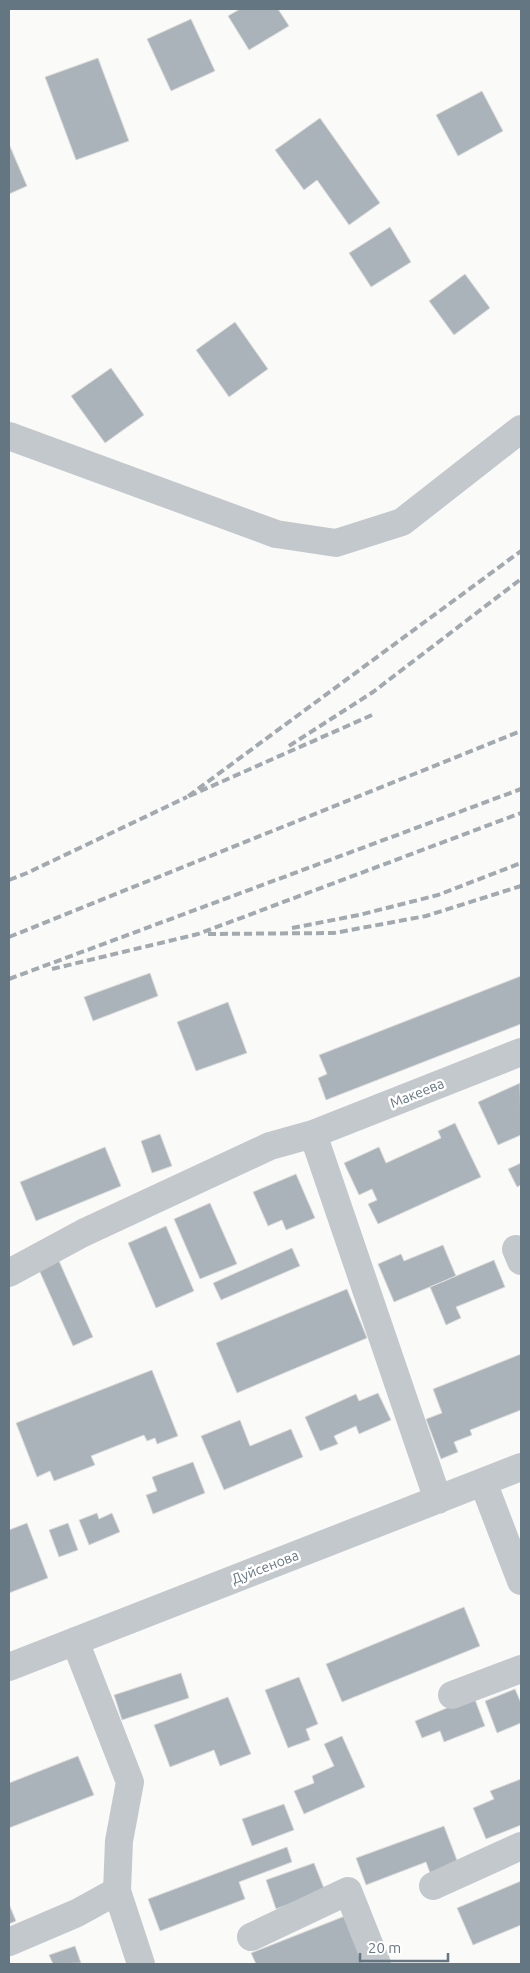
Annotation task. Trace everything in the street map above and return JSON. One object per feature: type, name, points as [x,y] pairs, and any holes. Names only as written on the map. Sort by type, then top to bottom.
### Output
[{"type":"street","points":[[9,436],[276,534],[336,543],[402,522],[521,428]]},
{"type":"street","name":"Макеева","points":[[9,1272],[83,1233],[270,1146],[313,1134],[521,1052]]},
{"type":"street","points":[[313,1134],[438,1500]]},
{"type":"street","name":"Дуйсенова","points":[[9,1667],[521,1466]]},
{"type":"street","points":[[483,1482],[521,1581]]},
{"type":"street","points":[[75,1641],[130,1782],[119,1841],[117,1891],[141,1964]]},
{"type":"street","points":[[452,1695],[521,1669]]},
{"type":"street","points":[[433,1886],[521,1846]]},
{"type":"street","points":[[9,1942],[77,1913],[117,1891]]},
{"type":"street","points":[[251,1937],[348,1891],[377,1964]]},
{"type":"building","points":[[240,9],[278,9],[289,26],[249,50],[228,16]]},
{"type":"building","points":[[191,19],[215,71],[171,91],[147,39]]},
{"type":"building","points":[[98,58],[129,141],[76,160],[45,77]]},
{"type":"building","points":[[482,91],[503,131],[458,156],[436,115]]},
{"type":"building","points":[[320,118],[380,203],[349,225],[317,180],[304,190],[275,150]]},
{"type":"building","points":[[9,144],[27,186],[9,194]]},
{"type":"building","points":[[390,227],[411,262],[371,287],[349,253]]},
{"type":"building","points":[[465,274],[490,308],[454,335],[429,301]]},
{"type":"building","points":[[235,322],[268,369],[229,397],[196,350]]},
{"type":"building","points":[[111,368],[144,415],[105,443],[71,396]]},
{"type":"building","points":[[150,973],[158,996],[93,1021],[84,997]]},
{"type":"building","points":[[521,976],[521,1024],[326,1100],[318,1078],[327,1074],[319,1055]]},
{"type":"building","points":[[228,1002],[247,1053],[196,1071],[177,1022]]},
{"type":"building","points":[[520,1083],[521,1135],[498,1145],[478,1102]]},
{"type":"building","points":[[455,1123],[481,1177],[378,1224],[368,1204],[377,1200],[372,1189],[359,1195],[344,1163],[379,1147],[386,1163],[441,1138],[438,1131]]},
{"type":"building","points":[[160,1134],[172,1166],[152,1173],[141,1141]]},
{"type":"building","points":[[105,1147],[121,1186],[36,1221],[20,1182]]},
{"type":"building","points":[[521,1163],[521,1185],[517,1187],[508,1169]]},
{"type":"building","points":[[296,1174],[315,1218],[286,1230],[282,1220],[268,1226],[253,1192]]},
{"type":"building","points":[[210,1203],[237,1264],[200,1279],[174,1219]]},
{"type":"building","points":[[166,1226],[194,1291],[156,1308],[128,1243]]},
{"type":"building","points":[[443,1245],[456,1276],[394,1302],[378,1264],[401,1254],[404,1261]]},
{"type":"building","points":[[292,1248],[300,1266],[221,1300],[213,1283]]},
{"type":"building","points":[[494,1260],[505,1287],[456,1307],[461,1318],[446,1325],[430,1287]]},
{"type":"building","points":[[59,1261],[93,1337],[73,1346],[39,1270]]},
{"type":"building","points":[[347,1289],[367,1338],[237,1393],[216,1343]]},
{"type":"building","points":[[521,1354],[521,1410],[470,1430],[472,1435],[454,1442],[458,1452],[441,1459],[426,1419],[442,1413],[433,1389]]},
{"type":"building","points":[[152,1370],[178,1436],[157,1444],[155,1438],[147,1441],[144,1435],[91,1456],[95,1465],[54,1481],[50,1471],[37,1477],[16,1423]]},
{"type":"building","points":[[378,1393],[391,1420],[359,1434],[356,1426],[334,1436],[338,1444],[320,1451],[305,1417],[356,1394],[359,1401]]},
{"type":"building","points":[[240,1420],[250,1446],[291,1429],[303,1457],[224,1490],[201,1436]]},
{"type":"building","points":[[193,1462],[205,1493],[153,1514],[146,1495],[157,1491],[152,1477]]},
{"type":"building","points":[[97,1513],[99,1519],[112,1513],[120,1532],[89,1545],[79,1520]]},
{"type":"building","points":[[27,1523],[48,1578],[9,1593],[9,1530]]},
{"type":"building","points":[[68,1523],[78,1550],[59,1557],[49,1530]]},
{"type":"building","points":[[464,1607],[480,1646],[342,1702],[326,1664]]},
{"type":"building","points":[[181,1673],[189,1698],[122,1720],[114,1695]]},
{"type":"building","points":[[299,1677],[318,1724],[306,1729],[310,1740],[288,1748],[265,1690]]},
{"type":"building","points":[[515,1689],[521,1703],[521,1723],[497,1733],[485,1701]]},
{"type":"building","points":[[228,1697],[251,1754],[220,1766],[214,1750],[170,1767],[154,1725]]},
{"type":"building","points":[[474,1697],[485,1726],[444,1742],[440,1731],[422,1738],[415,1721]]},
{"type":"building","points":[[342,1736],[365,1787],[304,1814],[294,1791],[314,1783],[312,1776],[334,1766],[324,1744]]},
{"type":"building","points":[[78,1756],[94,1795],[9,1828],[9,1783]]},
{"type":"building","points":[[521,1779],[521,1825],[486,1839],[473,1808],[494,1799],[490,1791]]},
{"type":"building","points":[[284,1804],[294,1830],[252,1846],[242,1819]]},
{"type":"building","points":[[444,1826],[458,1863],[430,1873],[426,1862],[366,1885],[356,1858]]},
{"type":"building","points":[[287,1847],[292,1862],[239,1882],[245,1899],[160,1931],[148,1899]]},
{"type":"building","points":[[314,1863],[325,1891],[276,1909],[266,1880]]},
{"type":"building","points":[[521,1881],[521,1925],[473,1945],[457,1908]]},
{"type":"building","points":[[9,1904],[16,1921],[9,1924]]},
{"type":"building","points":[[345,1916],[364,1964],[256,1964],[251,1953]]},
{"type":"building","points":[[75,1946],[81,1963],[53,1964],[49,1955]]},
{"type":"railway","points":[[372,715],[187,797],[521,551]]},
{"type":"railway","points":[[289,746],[373,692],[521,579]]},
{"type":"railway","points":[[9,937],[521,731]]},
{"type":"railway","points":[[9,979],[521,789]]},
{"type":"railway","points":[[9,880],[187,797]]},
{"type":"railway","points":[[52,969],[198,934],[521,813]]},
{"type":"railway","points":[[292,928],[359,915],[438,895],[521,863]]},
{"type":"railway","points":[[208,934],[334,933],[426,916],[521,886]]}]
